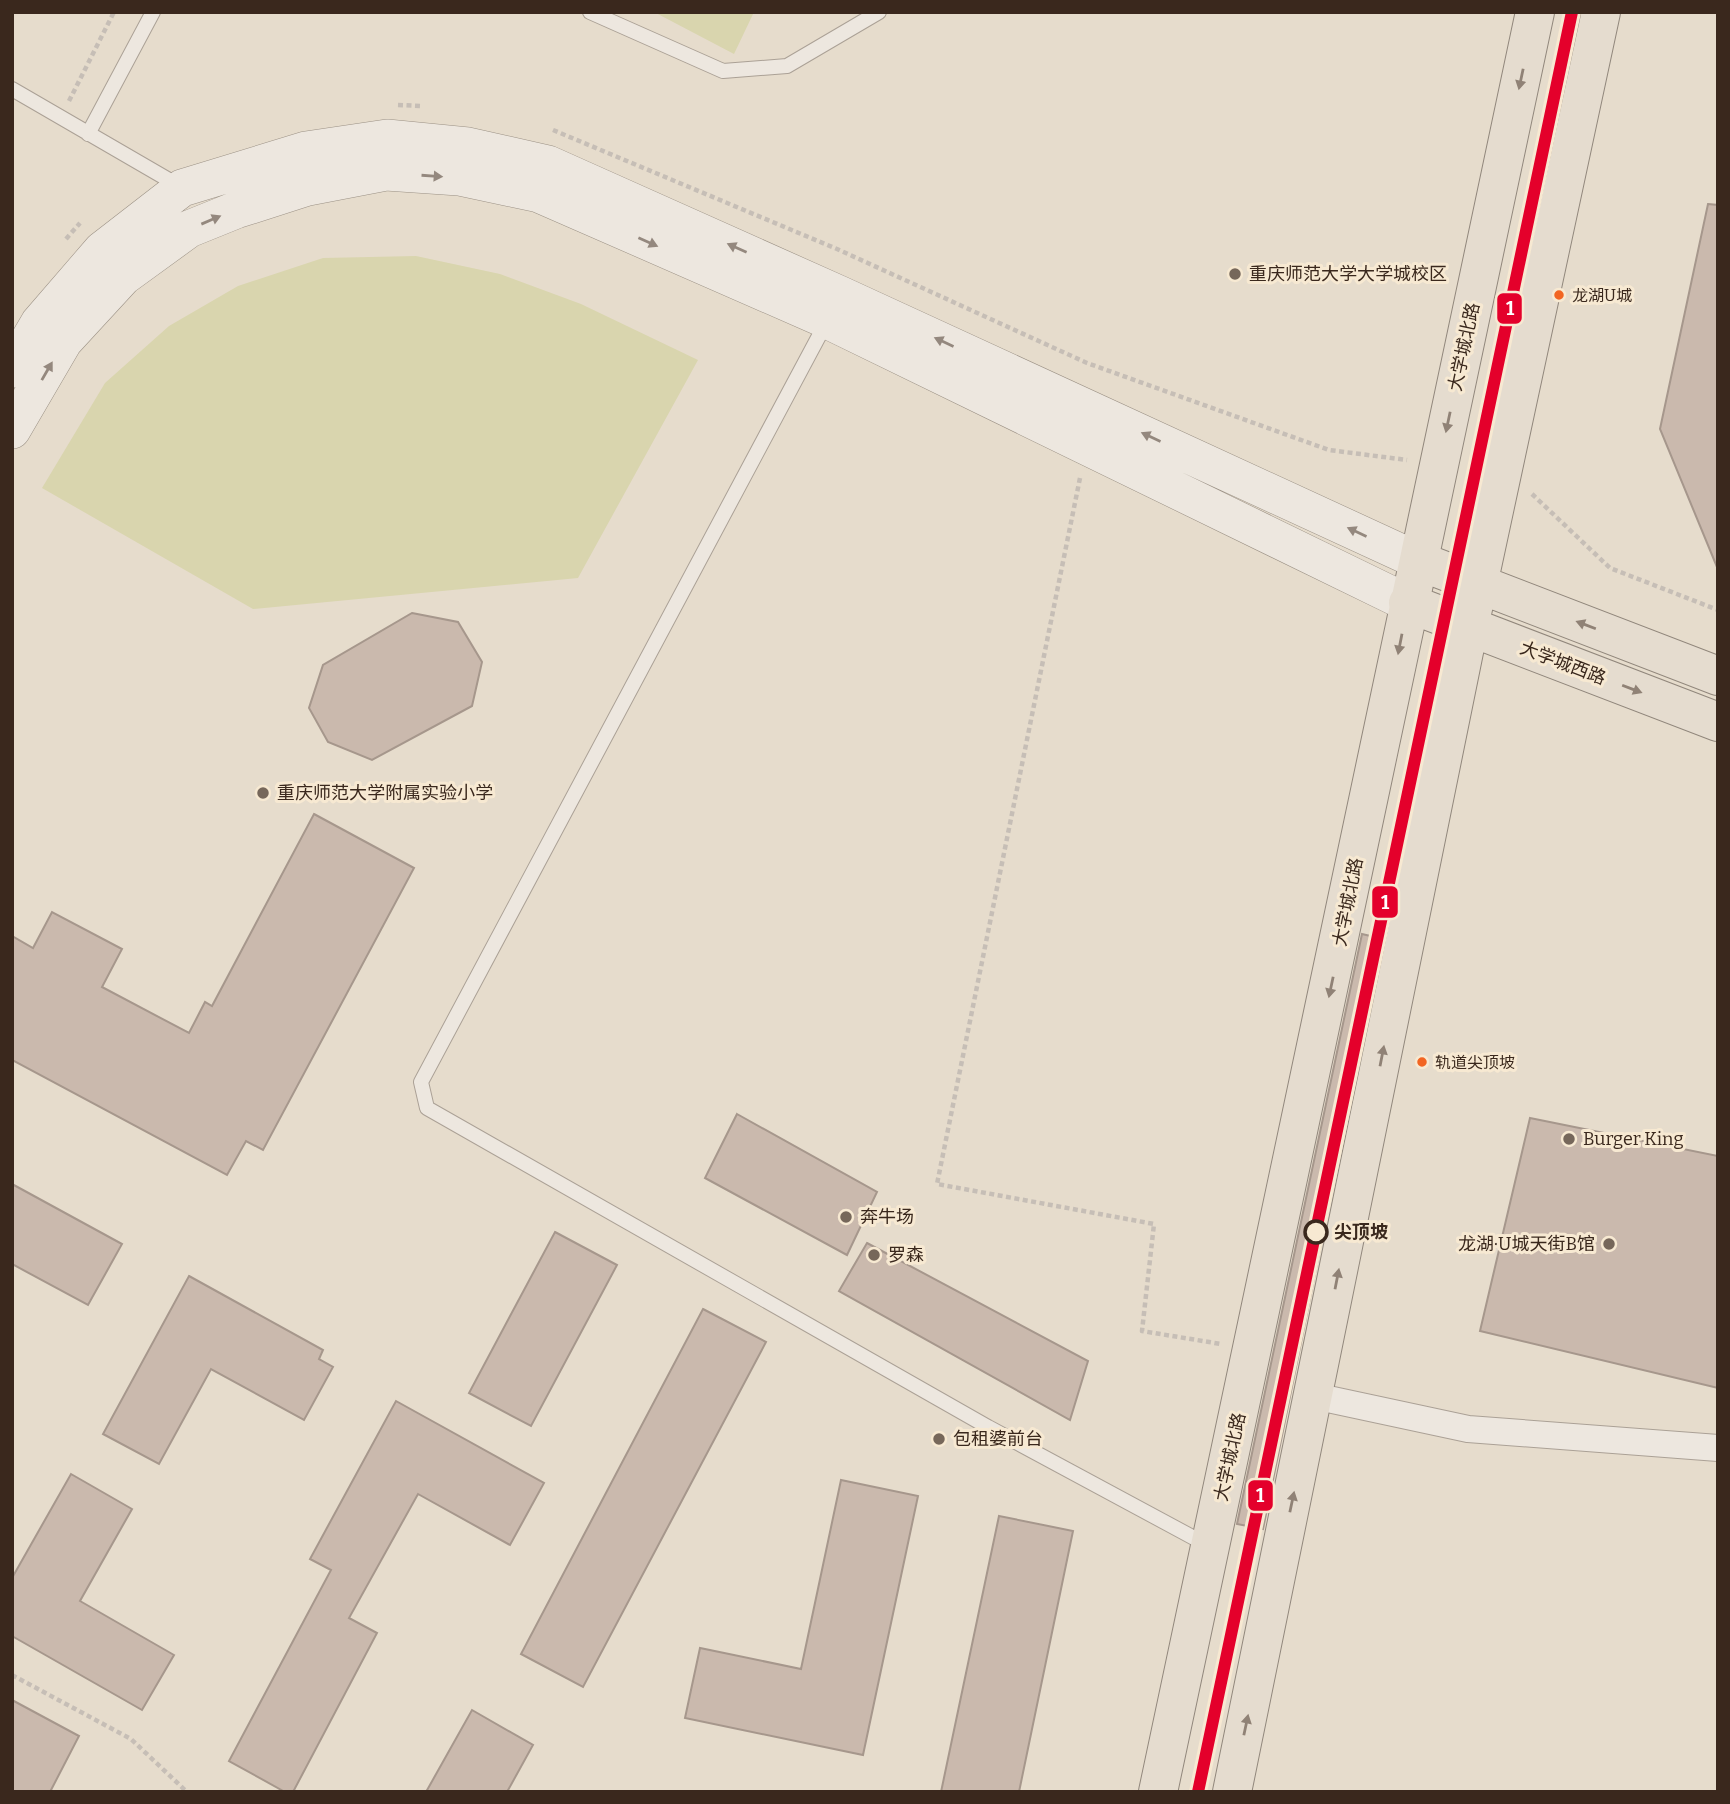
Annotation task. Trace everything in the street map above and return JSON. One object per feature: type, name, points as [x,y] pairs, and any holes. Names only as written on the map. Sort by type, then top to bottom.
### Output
[{"type":"main road","name":"大学城北路","points":[[1158,1792],[1535,12]]},
{"type":"main road","points":[[1233,1792],[1469,627],[1601,12]]},
{"type":"main road","points":[[1419,561],[1718,676]]},
{"type":"main road","name":"大学城西路","points":[[1408,603],[1718,722]]},
{"type":"street","points":[[12,369],[39,323],[102,250],[182,188],[240,168],[333,146],[387,138],[467,146],[548,164],[834,307],[1086,446],[1408,603]]},
{"type":"street","points":[[12,430],[64,341],[123,277],[189,229],[236,209],[309,187],[386,172],[459,177],[539,194],[834,307],[1419,561]]},
{"type":"street","points":[[1314,1396],[1468,1429],[1718,1448]]},
{"type":"lane","points":[[88,134],[153,12]]},
{"type":"lane","points":[[590,12],[723,71],[787,66],[879,12]]},
{"type":"lane","points":[[12,89],[182,188]]},
{"type":"lane","points":[[834,307],[421,1082],[427,1108],[988,1427],[1210,1547]]},
{"type":"path","points":[[60,117],[114,12]]},
{"type":"path","points":[[1086,446],[937,1184],[1154,1224],[1142,1331],[1253,1349]]},
{"type":"path","points":[[1504,468],[1611,568],[1718,610]]},
{"type":"path","points":[[12,1675],[131,1739],[187,1792]]},
{"type":"shaded area","points":[[654,12],[754,12],[734,54]]},
{"type":"shaded area","points":[[416,256],[500,274],[581,304],[698,360],[578,578],[253,609],[42,488],[105,383],[169,326],[238,286],[323,258]]},
{"type":"building","points":[[1708,204],[1718,205],[1717,567],[1660,429]]},
{"type":"building","points":[[412,613],[458,622],[482,662],[472,706],[372,760],[328,742],[309,708],[323,665]]},
{"type":"building","points":[[314,814],[414,868],[263,1150],[246,1141],[227,1175],[12,1060],[12,936],[33,948],[52,912],[122,949],[102,987],[189,1033],[205,1002],[212,1006]]},
{"type":"building","points":[[1362,934],[1383,939],[1263,1529],[1237,1524]]},
{"type":"building","points":[[737,1114],[877,1192],[847,1255],[705,1178]]},
{"type":"building","name":"龙湖·U城天街B馆","points":[[1530,1118],[1718,1156],[1718,1388],[1480,1331]]},
{"type":"building","points":[[12,1184],[122,1244],[88,1305],[12,1264]]},
{"type":"building","points":[[555,1232],[617,1265],[531,1426],[469,1393]]},
{"type":"building","points":[[867,1243],[1088,1361],[1070,1420],[839,1291]]},
{"type":"building","points":[[189,1276],[323,1350],[319,1359],[333,1367],[304,1420],[211,1369],[159,1464],[103,1434]]},
{"type":"building","points":[[703,1309],[766,1342],[583,1687],[521,1654]]},
{"type":"building","points":[[396,1401],[544,1483],[510,1545],[418,1494],[349,1618],[377,1633],[293,1792],[285,1792],[229,1761],[331,1570],[310,1559]]},
{"type":"building","points":[[71,1474],[132,1509],[80,1601],[174,1655],[142,1710],[12,1636],[12,1578]]},
{"type":"building","points":[[841,1480],[918,1496],[863,1755],[685,1718],[700,1648],[801,1669]]},
{"type":"building","points":[[999,1516],[1073,1531],[1019,1792],[941,1792]]},
{"type":"building","points":[[12,1700],[79,1736],[50,1792],[12,1792]]},
{"type":"building","points":[[472,1710],[533,1745],[507,1792],[426,1792]]},
{"type":"transit line","name":"1","points":[[1198,1792],[1572,12]]},
{"type":"place","name":"重庆师范大学大学城校区","points":[[1235,274]]},
{"type":"place","name":"龙湖U城","points":[[1559,295]]},
{"type":"place","name":"重庆师范大学附属实验小学","points":[[263,793]]},
{"type":"place","name":"轨道尖顶坡","points":[[1422,1062]]},
{"type":"place","name":"Burger King","points":[[1569,1139]]},
{"type":"place","name":"奔牛场","points":[[846,1217]]},
{"type":"place","name":"尖顶坡","points":[[1316,1232]]},
{"type":"place","name":"龙湖·U城天街B馆","points":[[1609,1244]]},
{"type":"place","name":"罗森","points":[[874,1255]]},
{"type":"place","name":"包租婆前台","points":[[939,1439]]}]
